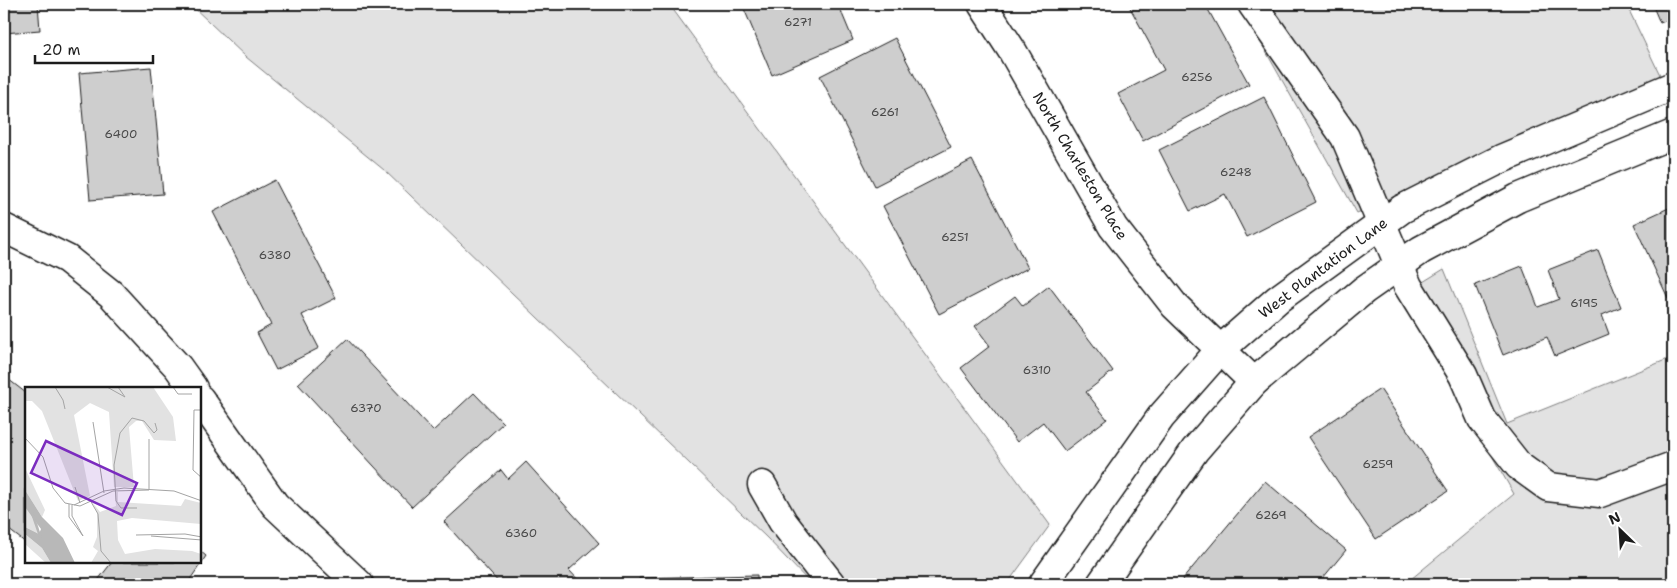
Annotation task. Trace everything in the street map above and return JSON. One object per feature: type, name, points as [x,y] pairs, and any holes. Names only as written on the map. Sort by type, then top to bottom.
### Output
[{"type":"street","name":"North Charleston Place","points":[[982,4],[1013,52],[1113,226],[1174,305],[1254,382]]},
{"type":"street","points":[[1252,4],[1345,137],[1408,286],[1463,375],[1482,419],[1518,466],[1548,487],[1600,493],[1673,466]]},
{"type":"street","name":"West Plantation Lane","points":[[1054,581],[1161,417],[1220,350],[1278,299],[1402,209],[1501,159],[1673,86]]},
{"type":"street","points":[[1101,584],[1195,450],[1254,382],[1364,290],[1421,250],[1518,198],[1673,134]]},
{"type":"street","points":[[4,228],[67,259],[111,294],[178,368],[192,387]]},
{"type":"street","points":[[201,400],[275,505],[359,584]]},
{"type":"street","points":[[762,484],[783,522],[831,584]]},
{"type":"shaded area","points":[[190,4],[669,4],[1050,525],[1007,584],[811,584],[767,538],[384,170],[246,57]]},
{"type":"shaded area","points":[[1239,4],[1626,4],[1661,77],[1357,213]]},
{"type":"shaded area","points":[[1444,269],[1507,424],[1673,357],[1673,584],[1405,584],[1514,494],[1400,296]]},
{"type":"building","points":[[4,4],[38,4],[40,30],[4,33]]},
{"type":"building","points":[[742,4],[838,4],[853,40],[772,75]]},
{"type":"building","points":[[1128,4],[1205,4],[1249,84],[1143,141],[1118,94],[1164,70]]},
{"type":"building","points":[[1652,4],[1673,4],[1673,18],[1660,23]]},
{"type":"building","points":[[895,38],[951,147],[875,186],[820,76]]},
{"type":"building","points":[[151,67],[163,194],[90,200],[79,73]]},
{"type":"building","points":[[1264,97],[1316,202],[1247,237],[1225,194],[1190,211],[1159,150]]},
{"type":"building","points":[[972,160],[1028,268],[939,314],[883,206]]},
{"type":"building","points":[[275,180],[336,298],[302,315],[319,348],[276,370],[257,333],[271,325],[213,212]]},
{"type":"building","points":[[1673,206],[1673,309],[1634,224]]},
{"type":"building","points":[[1598,250],[1621,307],[1602,315],[1609,334],[1555,356],[1547,337],[1503,355],[1475,285],[1522,266],[1538,307],[1559,299],[1548,270]]},
{"type":"building","points":[[1049,286],[1113,371],[1086,392],[1107,419],[1065,451],[1043,422],[1017,442],[961,368],[990,346],[975,326],[1015,296],[1023,306]]},
{"type":"building","points":[[347,339],[433,431],[474,393],[503,423],[412,507],[298,384]]},
{"type":"building","points":[[4,376],[25,392],[25,542],[4,526]]},
{"type":"building","points":[[1380,389],[1448,491],[1376,539],[1308,437]]},
{"type":"building","points":[[526,462],[599,543],[569,570],[582,584],[500,584],[444,522],[501,470],[508,479]]},
{"type":"building","points":[[1265,481],[1346,550],[1318,584],[1186,584],[1182,580]]},
{"type":"building","points":[[201,552],[206,556],[187,584],[95,584],[111,563],[201,563]]},
{"type":"building","points":[[757,575],[757,584],[640,584],[639,578]]}]
